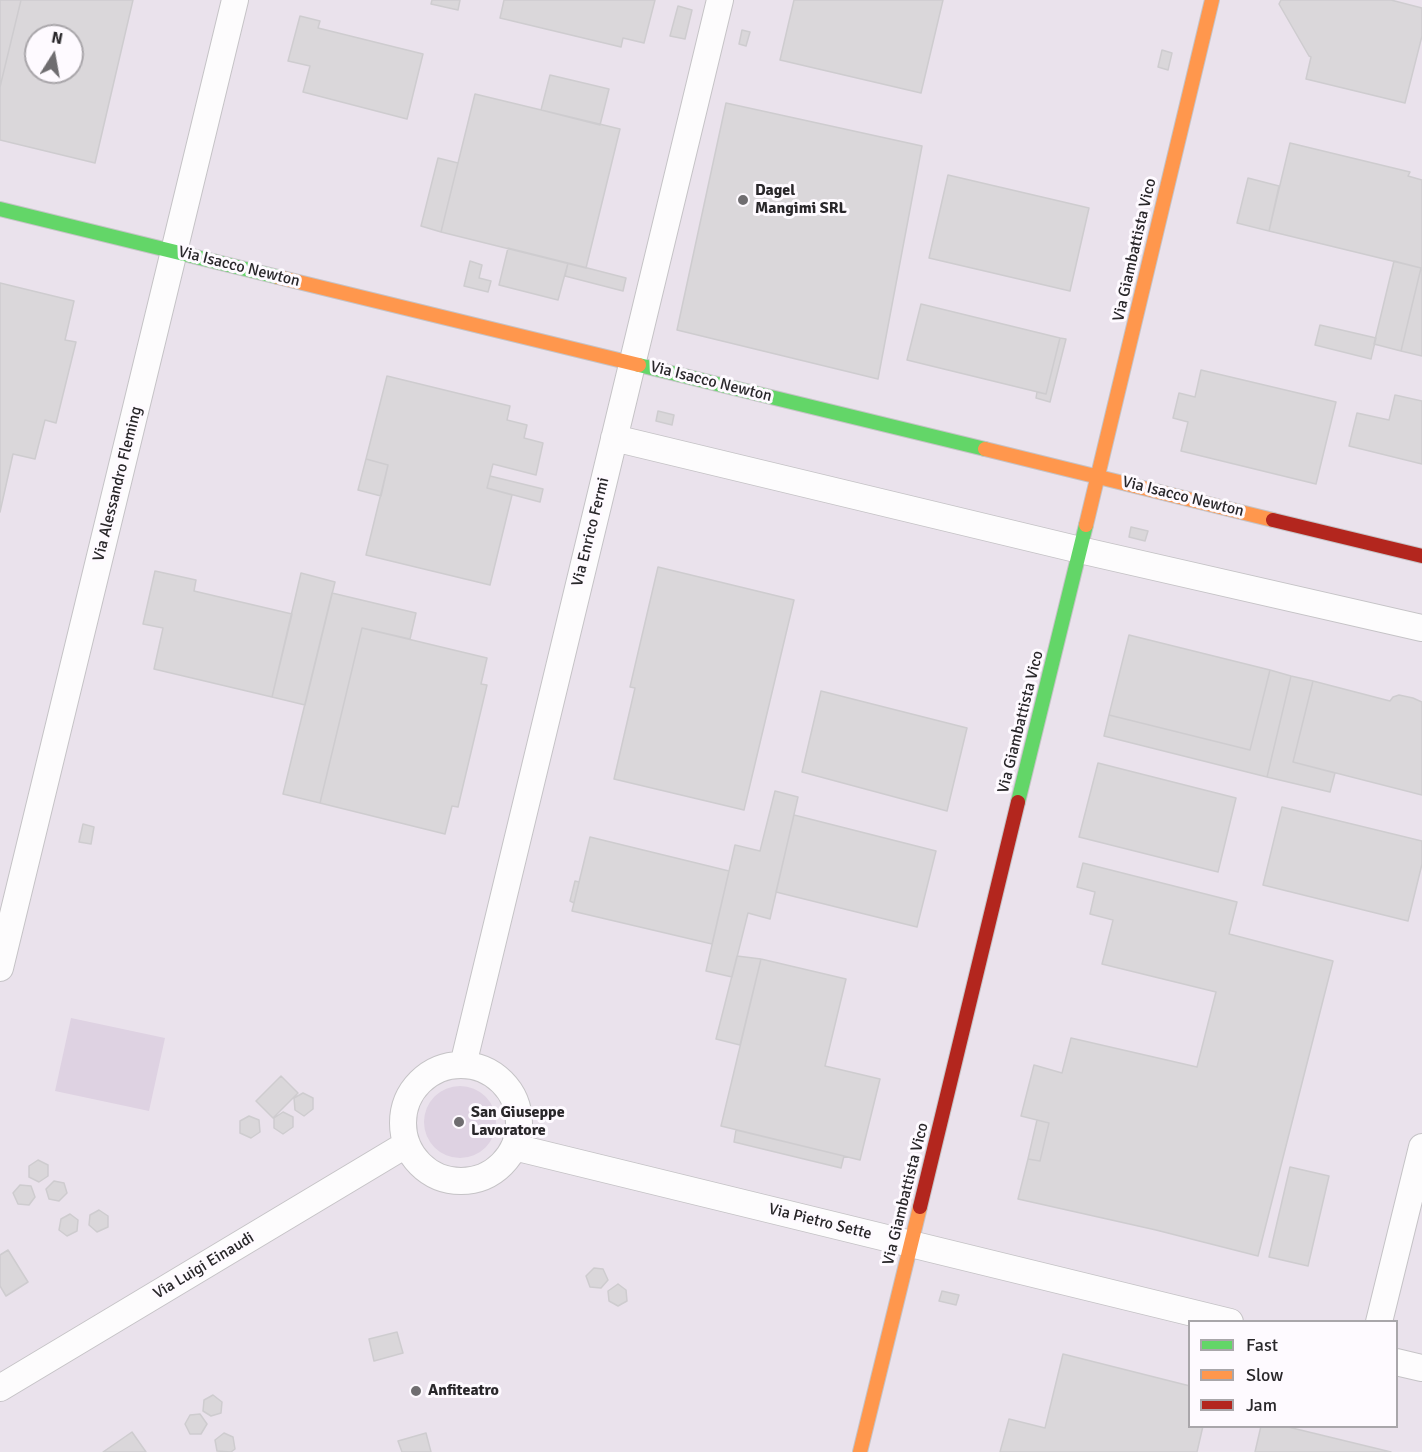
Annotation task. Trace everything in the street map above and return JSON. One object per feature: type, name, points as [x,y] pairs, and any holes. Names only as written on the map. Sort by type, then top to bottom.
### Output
[{"type":"street","name":"Via Alessandro Fleming","points":[[0,968],[235,0]]},
{"type":"street","name":"Via Enrico Fermi","points":[[463,1065],[720,0]]},
{"type":"street","name":"Via Giambattista Vico","points":[[860,1452],[1212,0]]},
{"type":"street","name":"Via Isacco Newton","points":[[0,209],[1422,556]]},
{"type":"street","points":[[614,438],[1080,550],[1422,628]]},
{"type":"street","points":[[463,1065],[481,1068],[498,1078],[511,1092],[518,1110],[519,1129],[514,1147],[503,1163],[487,1174],[469,1180],[450,1180],[432,1173],[417,1161],[407,1144],[403,1126],[405,1107],[413,1090],[427,1076],[444,1067],[463,1065]]},
{"type":"street","name":"Via Luigi Einaudi","points":[[0,1388],[407,1144]]},
{"type":"street","name":"Via Pietro Sette","points":[[514,1147],[1222,1320]]},
{"type":"street","points":[[1379,1320],[1422,1147]]},
{"type":"street","points":[[1398,1362],[1422,1368]]},
{"type":"shaded area","points":[[0,0],[1422,0],[1422,1452],[0,1452]]},
{"type":"shaded area","points":[[71,1018],[165,1038],[149,1111],[55,1091]]},
{"type":"shaded area","points":[[467,1086],[486,1096],[494,1108],[496,1122],[494,1136],[486,1148],[474,1156],[453,1158],[434,1148],[426,1136],[424,1115],[434,1096],[446,1088]]},
{"type":"building","points":[[0,0],[21,0],[0,87]]},
{"type":"building","points":[[21,0],[133,0],[95,163],[0,140],[0,87]]},
{"type":"building","points":[[432,0],[460,0],[458,10],[431,4]]},
{"type":"building","points":[[504,0],[655,0],[644,43],[623,38],[621,47],[500,18]]},
{"type":"building","points":[[794,0],[943,0],[921,93],[780,60]]},
{"type":"building","points":[[1281,0],[1391,0],[1422,8],[1422,36],[1405,103],[1306,79],[1311,57],[1279,4]]},
{"type":"building","points":[[678,6],[692,10],[685,39],[670,36]]},
{"type":"building","points":[[300,16],[320,21],[318,28],[423,54],[407,119],[303,92],[310,66],[288,61]]},
{"type":"building","points":[[742,30],[750,32],[746,46],[739,44]]},
{"type":"building","points":[[1162,50],[1172,53],[1168,70],[1158,67]]},
{"type":"building","points":[[550,75],[609,89],[600,125],[541,110]]},
{"type":"building","points":[[475,94],[620,129],[586,268],[441,232]]},
{"type":"building","points":[[726,103],[922,146],[878,379],[677,330]]},
{"type":"building","points":[[1290,143],[1410,172],[1408,176],[1422,180],[1422,356],[1401,351],[1421,268],[1269,231]]},
{"type":"building","points":[[438,158],[458,163],[441,232],[421,226]]},
{"type":"building","points":[[948,175],[1089,208],[1070,291],[929,258]]},
{"type":"building","points":[[1248,178],[1279,186],[1269,231],[1237,223]]},
{"type":"building","points":[[508,248],[568,263],[558,300],[499,285]]},
{"type":"building","points":[[470,261],[482,265],[479,278],[491,281],[488,292],[464,286]]},
{"type":"building","points":[[1394,261],[1421,268],[1401,351],[1374,344]]},
{"type":"building","points":[[568,263],[626,278],[623,291],[565,276]]},
{"type":"building","points":[[0,283],[74,301],[65,340],[76,342],[56,423],[45,420],[35,459],[13,454],[0,512]]},
{"type":"building","points":[[921,304],[1060,338],[1046,394],[907,360]]},
{"type":"building","points":[[1320,325],[1376,338],[1371,359],[1315,345]]},
{"type":"building","points":[[1060,338],[1066,339],[1050,402],[1036,398],[1037,392],[1046,394]]},
{"type":"building","points":[[1201,370],[1336,402],[1316,484],[1181,451],[1188,422],[1173,418],[1179,393],[1195,397]]},
{"type":"building","points":[[387,376],[510,406],[507,420],[527,425],[524,438],[543,443],[536,475],[493,464],[487,488],[512,495],[490,585],[366,555],[388,465],[366,459]]},
{"type":"building","points":[[1395,395],[1422,401],[1422,464],[1349,446],[1357,413],[1389,420]]},
{"type":"building","points":[[658,411],[674,415],[672,425],[656,421]]},
{"type":"building","points":[[366,459],[388,465],[381,496],[358,490]]},
{"type":"building","points":[[490,476],[543,489],[540,502],[487,488]]},
{"type":"building","points":[[1131,527],[1148,531],[1145,541],[1129,537]]},
{"type":"building","points":[[658,567],[794,600],[744,810],[614,779],[635,688],[630,687]]},
{"type":"building","points":[[155,571],[196,580],[194,591],[292,614],[272,697],[154,669],[163,628],[143,624]]},
{"type":"building","points":[[301,573],[335,582],[305,705],[272,697]]},
{"type":"building","points":[[332,593],[416,613],[410,639],[362,628],[320,803],[283,794]]},
{"type":"building","points":[[362,628],[487,658],[481,684],[487,685],[458,807],[452,806],[445,834],[320,803]]},
{"type":"building","points":[[1129,635],[1270,670],[1250,750],[1109,715]]},
{"type":"building","points":[[1270,670],[1291,676],[1267,777],[1104,736],[1109,715],[1250,750]]},
{"type":"building","points":[[1291,676],[1313,681],[1293,762],[1335,773],[1330,792],[1267,777]]},
{"type":"building","points":[[1313,681],[1390,701],[1399,695],[1422,702],[1422,795],[1293,762]]},
{"type":"building","points":[[821,691],[967,728],[947,811],[802,772]]},
{"type":"building","points":[[1098,763],[1236,798],[1218,872],[1079,837]]},
{"type":"building","points":[[775,791],[798,797],[770,919],[748,913],[732,977],[706,971],[735,845],[760,851]]},
{"type":"building","points":[[1282,807],[1422,841],[1422,864],[1408,921],[1263,885]]},
{"type":"building","points":[[794,815],[936,851],[917,927],[776,892]]},
{"type":"building","points":[[83,824],[94,827],[91,844],[79,842]]},
{"type":"building","points":[[590,837],[729,871],[712,944],[572,911]]},
{"type":"building","points":[[1083,863],[1237,902],[1229,934],[1333,961],[1258,1256],[1018,1199],[1028,1159],[1040,1161],[1049,1123],[1021,1116],[1034,1065],[1062,1073],[1071,1038],[1197,1067],[1216,992],[1102,964],[1113,920],[1090,914],[1095,892],[1077,887]]},
{"type":"building","points":[[575,881],[579,882],[574,903],[570,901]]},
{"type":"building","points":[[737,956],[761,959],[740,1045],[716,1039]]},
{"type":"building","points":[[761,959],[846,979],[825,1066],[880,1079],[860,1160],[721,1126]]},
{"type":"building","points":[[281,1076],[298,1093],[273,1118],[256,1101]]},
{"type":"building","points":[[303,1093],[313,1098],[313,1109],[304,1116],[295,1110],[294,1098]]},
{"type":"building","points":[[283,1112],[293,1117],[293,1127],[283,1134],[274,1128],[274,1118]]},
{"type":"building","points":[[249,1116],[259,1120],[260,1132],[251,1138],[240,1133],[240,1121]]},
{"type":"building","points":[[1037,1120],[1049,1123],[1040,1161],[1028,1159]]},
{"type":"building","points":[[736,1130],[844,1156],[841,1168],[734,1142]]},
{"type":"building","points":[[38,1160],[48,1165],[48,1176],[39,1182],[29,1177],[29,1166]]},
{"type":"building","points":[[1290,1167],[1329,1176],[1308,1266],[1269,1257]]},
{"type":"building","points":[[54,1181],[64,1183],[67,1193],[59,1201],[49,1199],[46,1189]]},
{"type":"building","points":[[20,1185],[31,1186],[35,1197],[29,1205],[18,1204],[13,1193]]},
{"type":"building","points":[[99,1210],[108,1216],[108,1227],[97,1232],[89,1225],[90,1215]]},
{"type":"building","points":[[70,1214],[78,1220],[77,1231],[67,1236],[59,1230],[61,1219]]},
{"type":"building","points":[[8,1250],[28,1282],[6,1296],[0,1286],[0,1255]]},
{"type":"building","points":[[594,1268],[603,1269],[608,1280],[601,1288],[590,1287],[586,1276]]},
{"type":"building","points":[[618,1284],[626,1290],[627,1301],[618,1306],[609,1301],[608,1291]]},
{"type":"building","points":[[942,1291],[959,1295],[956,1305],[939,1301]]},
{"type":"building","points":[[397,1332],[403,1353],[374,1361],[369,1339]]},
{"type":"building","points":[[1063,1354],[1188,1385],[1188,1428],[1203,1428],[1197,1452],[1000,1452],[1009,1419],[1045,1428]]},
{"type":"building","points":[[213,1395],[222,1402],[221,1413],[211,1416],[203,1411],[204,1400]]},
{"type":"building","points":[[200,1414],[207,1424],[201,1434],[190,1434],[185,1424],[190,1415]]},
{"type":"building","points":[[1261,1428],[1292,1428],[1391,1452],[1255,1452]]},
{"type":"building","points":[[132,1432],[146,1452],[103,1452]]},
{"type":"building","points":[[224,1433],[233,1437],[235,1449],[231,1452],[217,1451],[215,1440]]},
{"type":"building","points":[[426,1433],[431,1452],[402,1452],[398,1441]]},
{"type":"traffic: fast","points":[[0,209],[278,277]]},
{"type":"traffic: fast","points":[[639,365],[985,449]]},
{"type":"traffic: fast","points":[[1018,802],[1086,525]]},
{"type":"traffic: slow","points":[[1086,525],[1212,0]]},
{"type":"traffic: slow","points":[[278,277],[639,365]]},
{"type":"traffic: slow","points":[[985,449],[1273,520]]},
{"type":"traffic: slow","points":[[860,1452],[920,1207]]},
{"type":"traffic: jam","points":[[1273,520],[1422,556]]},
{"type":"traffic: jam","points":[[920,1207],[1018,802]]},
{"type":"place","name":"Dagel Mangimi SRL","points":[[743,200]]},
{"type":"place","name":"San Giuseppe Lavoratore","points":[[459,1122]]},
{"type":"place","name":"Anfiteatro","points":[[416,1391]]}]
